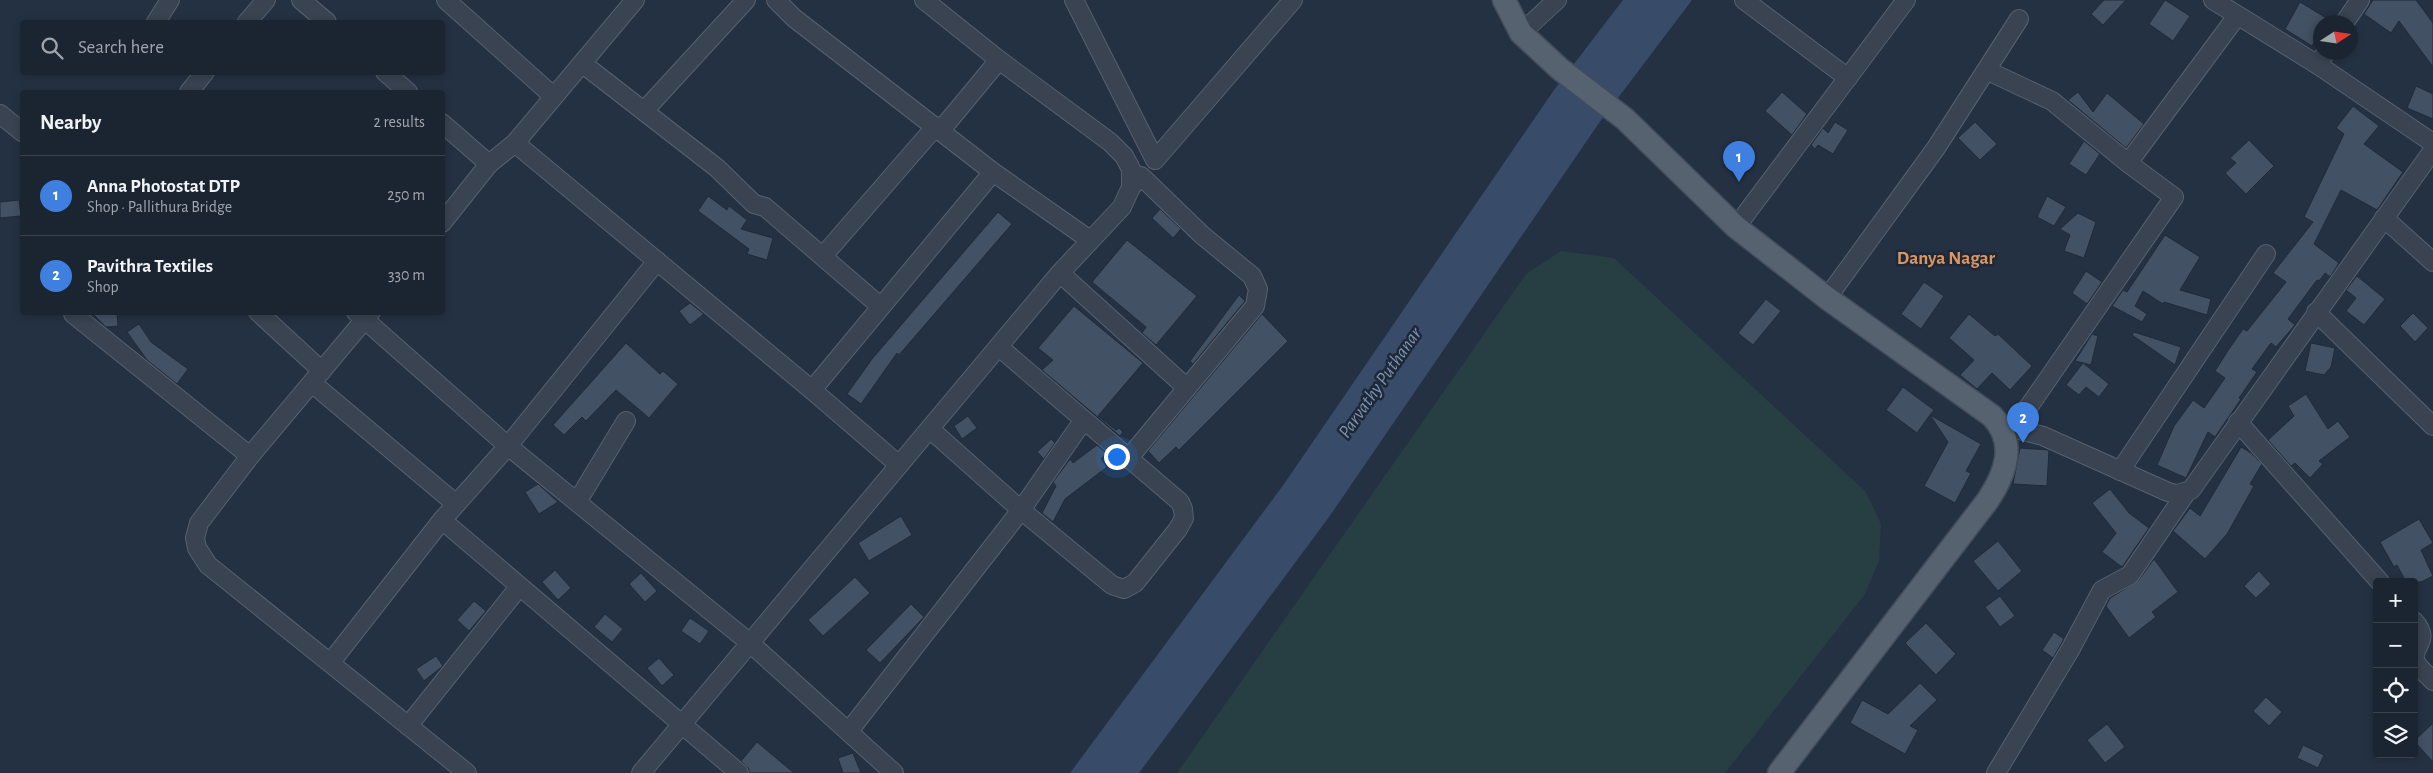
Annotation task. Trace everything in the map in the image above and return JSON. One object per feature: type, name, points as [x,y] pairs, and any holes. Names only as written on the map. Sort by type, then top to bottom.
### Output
[{"type":"main road","points":[[1504,0],[1521,33],[1560,70],[1625,119],[1736,227],[1827,298],[2007,426],[2007,450],[2002,478],[1988,500],[1779,773]]},
{"type":"street","points":[[157,20],[170,0]]},
{"type":"street","points":[[249,20],[266,0]]},
{"type":"street","points":[[301,0],[325,20]]},
{"type":"street","points":[[446,0],[553,96]]},
{"type":"street","points":[[445,219],[489,164],[515,143],[635,0]]},
{"type":"street","points":[[644,111],[746,0]]},
{"type":"street","points":[[776,0],[794,18],[993,172],[1090,240]]},
{"type":"street","points":[[924,0],[999,60],[1110,142],[1124,156],[1136,181],[1252,276],[1258,289],[1255,306],[1128,459]]},
{"type":"street","points":[[1074,0],[1155,160],[1293,0]]},
{"type":"street","points":[[1521,33],[1557,0]]},
{"type":"street","points":[[1744,0],[1848,78]]},
{"type":"street","points":[[1736,227],[1906,0]]},
{"type":"street","points":[[2213,0],[2237,16],[2313,54]]},
{"type":"street","points":[[2350,15],[2360,0]]},
{"type":"street","points":[[2128,163],[2237,16]]},
{"type":"street","points":[[1827,298],[1936,148],[1988,71],[2019,19]]},
{"type":"street","points":[[823,256],[999,60]]},
{"type":"street","points":[[2323,60],[2433,143]]},
{"type":"street","points":[[583,64],[717,168],[754,204],[765,207],[880,306]]},
{"type":"street","points":[[1988,71],[2052,102],[2174,197],[2007,426],[2043,436],[2168,492],[2186,493]]},
{"type":"street","points":[[190,90],[202,75]]},
{"type":"street","points":[[388,75],[406,90]]},
{"type":"street","points":[[0,114],[20,130]]},
{"type":"street","points":[[445,126],[489,164]]},
{"type":"street","points":[[515,143],[812,390],[899,465]]},
{"type":"street","points":[[1996,773],[2070,650],[2102,590],[2130,575],[2186,493],[2196,486],[2238,422],[2433,150]]},
{"type":"street","points":[[812,390],[993,172]]},
{"type":"street","points":[[641,773],[1060,273],[1122,207],[1136,181]]},
{"type":"street","points":[[2384,218],[2433,262]]},
{"type":"street","points":[[2120,471],[2266,254]]},
{"type":"street","points":[[331,662],[442,520],[508,446],[657,261]]},
{"type":"street","points":[[1060,273],[1187,388]]},
{"type":"street","points":[[2316,312],[2433,426]]},
{"type":"street","points":[[74,315],[250,456]]},
{"type":"street","points":[[261,315],[317,377],[456,504]]},
{"type":"street","points":[[467,773],[208,565],[198,548],[195,538],[199,523],[250,456],[317,377],[364,315],[508,446],[750,643],[894,773]]},
{"type":"street","points":[[930,429],[1021,510],[1112,585],[1124,589],[1135,583],[1184,518],[1180,502],[1083,421],[999,347]]},
{"type":"street","points":[[576,502],[626,421]]},
{"type":"street","points":[[849,731],[1021,510],[1083,421]]},
{"type":"street","points":[[2238,422],[2376,578]]},
{"type":"street","points":[[442,520],[739,773]]},
{"type":"street","points":[[408,726],[519,587]]},
{"type":"street","points":[[2416,623],[2419,627],[2422,638],[2415,658],[2416,664],[2433,681]]},
{"type":"green space","points":[[1561,251],[1614,258],[1866,492],[1881,524],[1879,561],[1865,594],[1725,773],[1177,773],[1526,274]]},
{"type":"water","name":"Parvathy Puthanar","points":[[1623,0],[1692,0],[1599,123],[1329,517],[1139,773],[1070,773],[1284,484],[1554,90]]},
{"type":"building","points":[[2104,0],[2126,0],[2103,25],[2091,14]]},
{"type":"building","points":[[2165,0],[2190,16],[2173,41],[2149,24]]},
{"type":"building","points":[[2373,0],[2416,0],[2433,23],[2433,67],[2399,21],[2391,33],[2364,14]]},
{"type":"building","points":[[2300,2],[2321,15],[2313,15],[2312,46],[2285,29]]},
{"type":"building","points":[[2416,86],[2433,94],[2433,119],[2407,108]]},
{"type":"building","points":[[1782,92],[1807,114],[1792,135],[1765,111]]},
{"type":"building","points":[[2078,92],[2093,112],[2107,93],[2144,124],[2126,148],[2068,100]]},
{"type":"building","points":[[2353,106],[2379,126],[2364,144],[2403,172],[2377,210],[2341,190],[2314,244],[2339,263],[2330,277],[2325,273],[2319,281],[2317,280],[2288,319],[2295,325],[2276,347],[2271,343],[2252,369],[2257,372],[2239,398],[2241,399],[2215,437],[2208,432],[2186,478],[2157,465],[2174,426],[2193,400],[2204,408],[2225,378],[2215,371],[2229,349],[2243,329],[2247,331],[2286,282],[2273,273],[2313,222],[2304,217],[2344,134],[2336,128]]},
{"type":"building","points":[[1835,122],[1848,130],[1833,154],[1818,145],[1815,149],[1811,145],[1823,128],[1828,133]]},
{"type":"building","points":[[1975,122],[1997,144],[1980,160],[1958,138]]},
{"type":"building","points":[[2249,140],[2274,166],[2246,194],[2225,173],[2236,163],[2230,158]]},
{"type":"building","points":[[2084,141],[2100,154],[2086,175],[2069,164]]},
{"type":"building","points":[[708,196],[727,210],[729,206],[747,220],[741,229],[773,238],[767,260],[747,254],[749,249],[698,211]]},
{"type":"building","points":[[2047,196],[2066,207],[2054,226],[2037,217]]},
{"type":"building","points":[[19,200],[20,216],[0,218],[0,202]]},
{"type":"building","points":[[1160,209],[1181,229],[1173,238],[1152,218]]},
{"type":"building","points":[[998,212],[1012,224],[899,355],[897,353],[861,404],[847,394],[872,359]]},
{"type":"building","points":[[2078,213],[2096,222],[2084,258],[2064,251],[2070,235],[2060,229]]},
{"type":"building","points":[[2165,235],[2200,257],[2180,290],[2211,299],[2207,315],[2164,302],[2163,304],[2143,291],[2135,306],[2147,314],[2142,322],[2112,306],[2123,290],[2127,292]]},
{"type":"building","points":[[1127,240],[1197,296],[1156,345],[1142,333],[1146,327],[1092,282]]},
{"type":"building","points":[[2086,271],[2102,282],[2087,304],[2072,293]]},
{"type":"building","points":[[2357,276],[2385,299],[2364,325],[2346,311],[2356,298],[2346,290]]},
{"type":"building","points":[[1924,282],[1944,296],[1921,329],[1901,314]]},
{"type":"building","points":[[1239,295],[1245,301],[1193,364],[1190,361]]},
{"type":"building","points":[[1766,299],[1781,311],[1753,345],[1738,333]]},
{"type":"building","points":[[690,303],[704,314],[690,325],[679,311]]},
{"type":"building","points":[[1074,306],[1143,363],[1098,416],[1116,430],[1119,428],[1123,432],[1120,436],[1042,370],[1053,360],[1038,348]]},
{"type":"building","points":[[2413,313],[2428,328],[2415,342],[2400,326]]},
{"type":"building","points":[[1262,314],[1288,341],[1179,450],[1176,447],[1159,463],[1148,451]]},
{"type":"building","points":[[1969,314],[1995,336],[1998,334],[2032,366],[2010,390],[1992,373],[1977,389],[1960,375],[1974,360],[1949,338]]},
{"type":"building","points":[[94,315],[117,315],[118,326],[106,327]]},
{"type":"building","points":[[139,324],[151,342],[188,369],[177,384],[147,360],[127,332]]},
{"type":"building","points":[[2134,332],[2181,347],[2175,365],[2132,335]]},
{"type":"building","points":[[2092,334],[2098,336],[2091,365],[2075,361]]},
{"type":"building","points":[[626,343],[660,374],[663,371],[678,384],[649,418],[616,390],[586,421],[582,417],[564,435],[553,425]]},
{"type":"building","points":[[2311,343],[2335,348],[2331,367],[2324,375],[2305,371]]},
{"type":"building","points":[[2083,363],[2109,384],[2099,397],[2086,387],[2079,395],[2066,385]]},
{"type":"building","points":[[1903,387],[1934,410],[1917,433],[1886,410]]},
{"type":"building","points":[[2306,394],[2328,429],[2338,421],[2350,437],[2319,461],[2323,464],[2310,478],[2295,463],[2291,466],[2268,440],[2294,416],[2288,406]]},
{"type":"building","points":[[1930,415],[1981,444],[1966,471],[1971,473],[1955,503],[1924,486],[1948,442]]},
{"type":"building","points":[[968,416],[977,428],[962,439],[954,426]]},
{"type":"building","points":[[1051,439],[1055,443],[1044,459],[1037,452]]},
{"type":"building","points":[[1097,445],[1106,453],[1101,459],[1107,467],[1065,499],[1053,522],[1042,513],[1056,486],[1053,482],[1070,459],[1073,463]]},
{"type":"building","points":[[2241,447],[2251,453],[2262,464],[2250,484],[2254,486],[2227,534],[2205,559],[2173,531],[2190,508],[2200,516]]},
{"type":"building","points":[[2020,448],[2049,450],[2047,486],[2013,484]]},
{"type":"building","points":[[538,484],[558,502],[539,514],[525,492]]},
{"type":"building","points":[[2110,489],[2129,513],[2149,528],[2122,567],[2102,552],[2116,533],[2092,503]]},
{"type":"building","points":[[901,516],[912,535],[869,561],[858,543]]},
{"type":"building","points":[[2419,519],[2433,543],[2421,550],[2433,576],[2421,582],[2418,582],[2418,578],[2404,578],[2397,565],[2394,567],[2380,542]]},
{"type":"building","points":[[1998,541],[2022,571],[1998,591],[1973,561]]},
{"type":"building","points":[[2154,559],[2178,592],[2152,612],[2156,617],[2129,638],[2106,606],[2110,598],[2138,581]]},
{"type":"building","points":[[555,570],[571,588],[558,600],[542,582]]},
{"type":"building","points":[[2259,571],[2271,584],[2256,598],[2244,586]]},
{"type":"building","points":[[641,573],[657,591],[645,602],[629,584]]},
{"type":"building","points":[[855,577],[870,593],[823,636],[808,620]]},
{"type":"building","points":[[2000,596],[2015,616],[2000,627],[1985,607]]},
{"type":"building","points":[[474,601],[486,611],[469,631],[457,620]]},
{"type":"building","points":[[911,604],[924,617],[880,663],[866,650]]},
{"type":"building","points":[[605,614],[623,629],[612,642],[594,627]]},
{"type":"building","points":[[690,618],[709,631],[700,644],[681,631]]},
{"type":"building","points":[[1926,623],[1956,654],[1936,675],[1905,643]]},
{"type":"building","points":[[2054,632],[2064,639],[2053,658],[2042,650]]},
{"type":"building","points":[[436,656],[443,666],[424,681],[416,669]]},
{"type":"building","points":[[659,658],[674,675],[662,686],[647,668]]},
{"type":"building","points":[[1920,683],[1937,700],[1910,726],[1918,730],[1905,754],[1850,723],[1862,700],[1888,714]]},
{"type":"building","points":[[2266,697],[2282,712],[2269,726],[2253,711]]},
{"type":"building","points":[[2433,723],[2433,762],[2418,745],[2418,737]]},
{"type":"building","points":[[2107,724],[2125,747],[2105,763],[2087,740]]},
{"type":"building","points":[[757,742],[794,773],[749,773],[749,769],[741,761]]},
{"type":"building","points":[[2303,745],[2324,755],[2318,768],[2297,758]]},
{"type":"building","points":[[853,753],[861,773],[843,773],[838,758]]},
{"type":"place","name":"Anna Photostat DTP","points":[[1739,182]]},
{"type":"place","name":"Pavithra Textiles","points":[[2023,443]]},
{"type":"district","name":"Danya Nagar","points":[[1946,257]]}]
